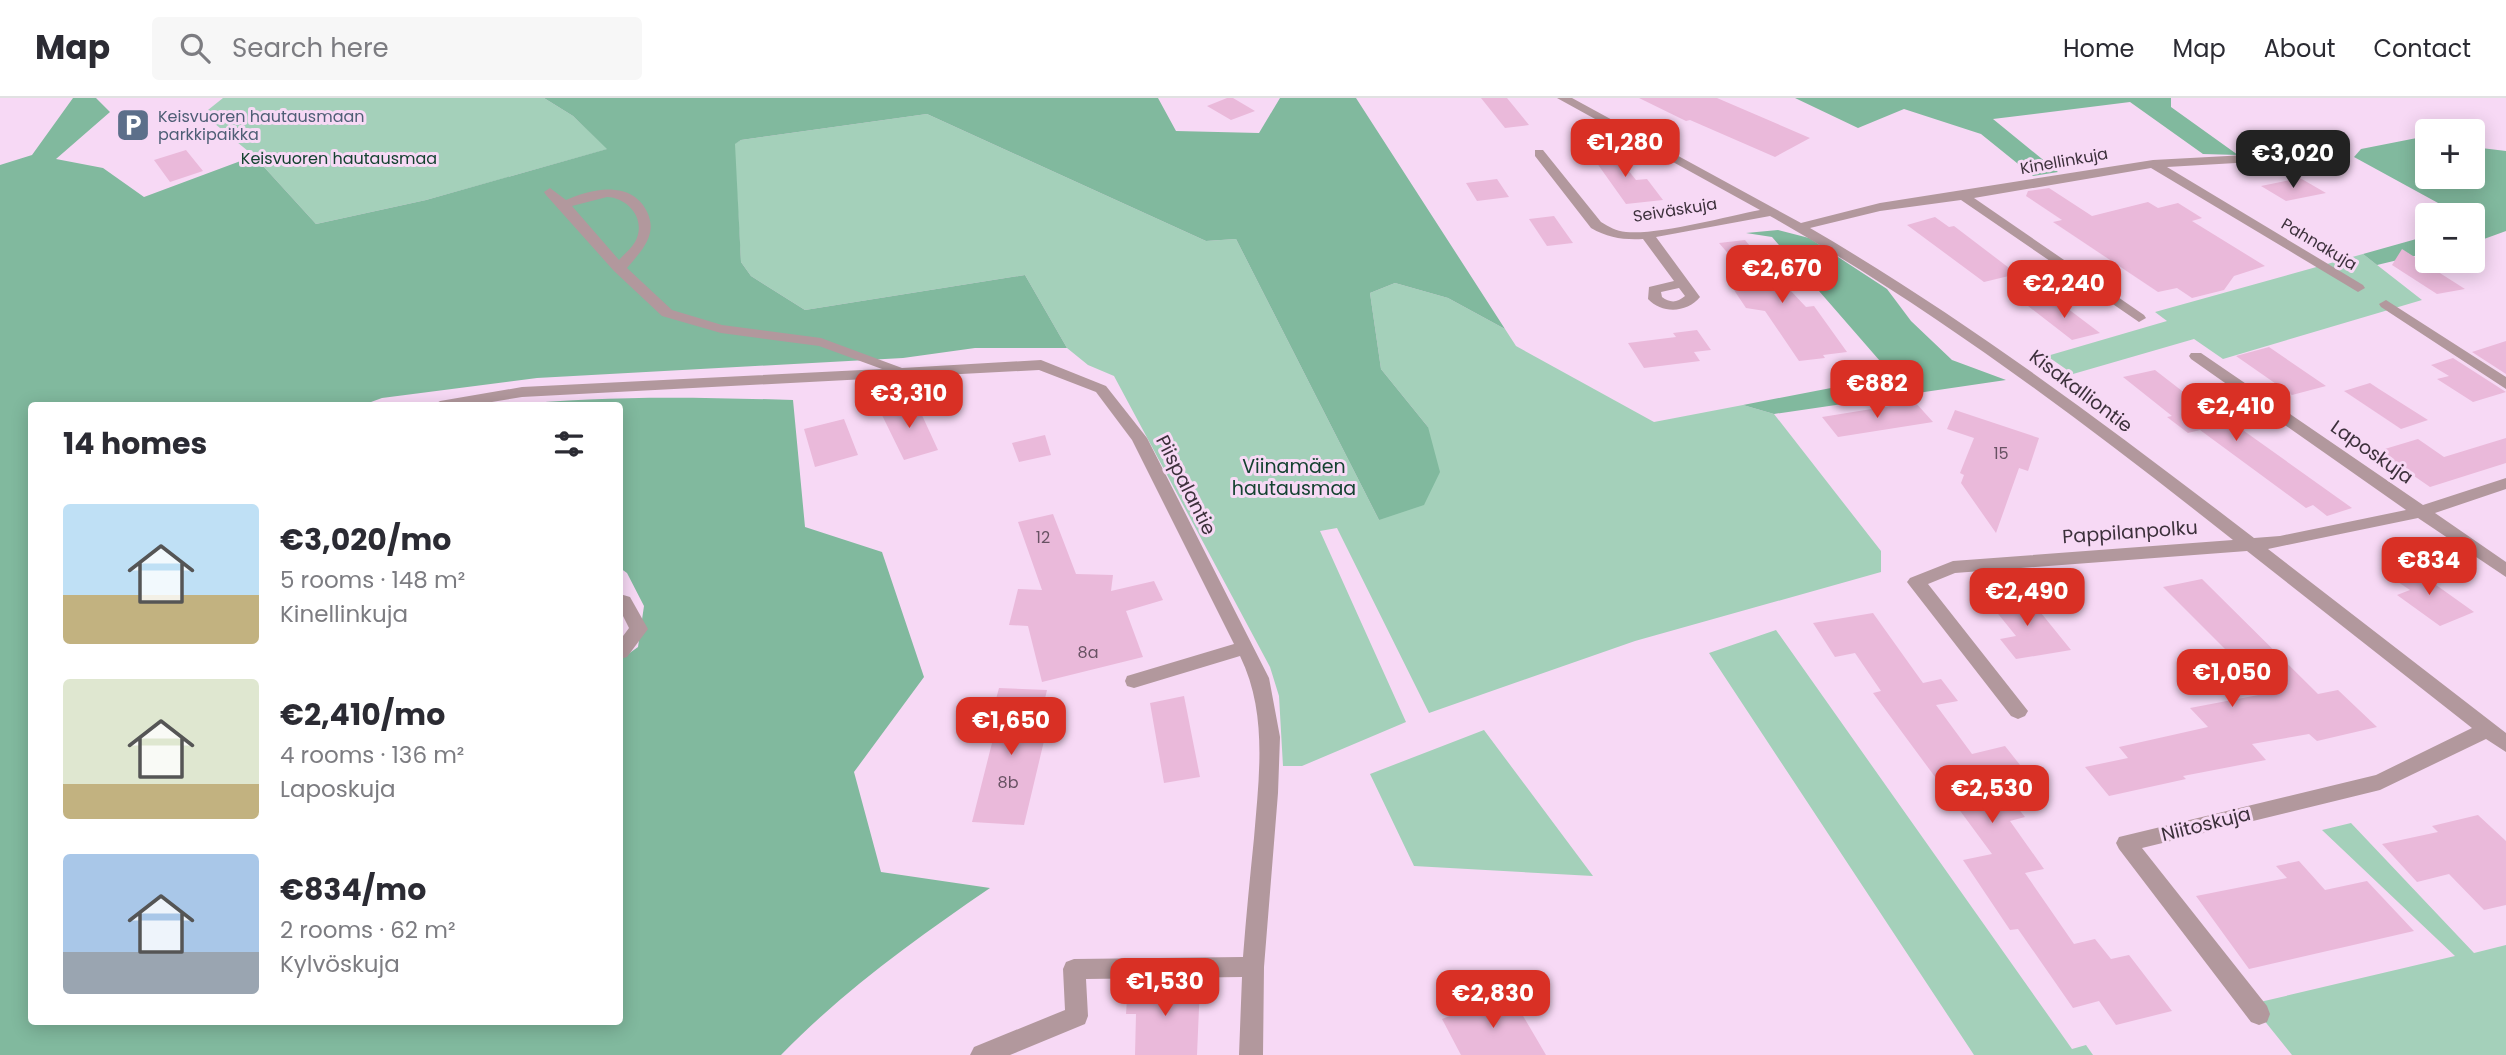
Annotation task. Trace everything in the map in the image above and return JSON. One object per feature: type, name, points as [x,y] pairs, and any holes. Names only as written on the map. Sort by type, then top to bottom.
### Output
[{"type":"street","name":"Kisakalliontie","points":[[1563,98],[1799,227],[1956,326],[2249,544],[2506,744]]},
{"type":"street","name":"Seiväskuja","points":[[1539,153],[1596,225],[1608,232],[1626,236],[1647,234],[1770,212]]},
{"type":"street","name":"Kinellinkuja","points":[[1799,227],[1880,207],[2153,164],[2337,153]]},
{"type":"street","name":"Pahnakuja","points":[[2153,164],[2358,288]]},
{"type":"street","points":[[550,192],[618,268],[667,313],[721,329],[821,342],[905,372]]},
{"type":"street","points":[[564,205],[598,193],[622,193],[637,204],[646,220],[642,240],[618,268]]},
{"type":"street","points":[[1963,196],[2139,318]]},
{"type":"street","points":[[1647,234],[1682,283]]},
{"type":"street","points":[[2386,304],[2506,384]]},
{"type":"street","name":"Laposkuja","points":[[2196,356],[2506,571]]},
{"type":"street","name":"Piispalantie","points":[[463,402],[522,392],[1041,365],[1101,388],[1139,438],[1260,678],[1270,737],[1254,967],[1251,1055]]},
{"type":"street","name":"Pappilanpolku","points":[[2018,712],[1916,582],[1953,566],[2280,542],[2421,512],[2506,483]]},
{"type":"street","points":[[623,602],[639,629],[623,648]]},
{"type":"street","points":[[1134,681],[1245,648]]},
{"type":"street","name":"Niitoskuja","points":[[2259,1014],[2126,844],[2380,782],[2487,730]]},
{"type":"street","points":[[982,1055],[1077,1016],[1074,969],[1254,967]]},
{"type":"green space","points":[[73,98],[96,98],[110,112],[56,159],[103,168],[144,197],[254,156],[316,224],[426,200],[607,149],[573,116],[544,98],[1158,98],[1176,131],[1259,133],[1280,98],[1356,98],[1505,329],[1448,298],[1395,283],[1370,293],[1381,369],[1428,427],[1440,472],[1424,505],[1379,520],[1236,239],[1206,241],[927,114],[741,140],[735,144],[741,262],[751,276],[805,310],[1025,275],[1067,348],[975,348],[903,358],[537,378],[382,398],[371,402],[28,402],[28,1025],[623,1025],[623,658],[638,647],[644,606],[623,570],[623,402],[538,402],[611,398],[793,400],[805,527],[882,552],[924,677],[854,772],[881,872],[990,888],[855,987],[781,1055],[0,1055],[0,165],[32,155]]},
{"type":"green space","name":"Keisvuoren hautausmaa","points":[[223,98],[544,98],[573,116],[608,149],[426,200],[316,224],[254,156],[203,114]]},
{"type":"green space","points":[[1795,98],[2171,98],[2171,107],[2238,155],[2203,154],[2130,102],[1993,119],[2058,172],[2033,176],[1981,134],[1904,109],[1858,128]]},
{"type":"green space","name":"Viinamäen hautausmaa","points":[[927,114],[1206,241],[1236,239],[1379,520],[1428,427],[1381,369],[1370,293],[1395,283],[1448,298],[1505,329],[1516,346],[1654,422],[1743,405],[1774,414],[1881,551],[1881,572],[1635,641],[1429,713],[1337,528],[1320,531],[1406,722],[1302,766],[1283,766],[1279,696],[1270,667],[1114,376],[1088,365],[1067,348],[1025,275],[805,310],[751,276],[741,262],[734,144],[741,140]]},
{"type":"green space","points":[[2415,138],[2415,189],[2485,189],[2485,148],[2506,151],[2506,231],[2485,239],[2485,203],[2438,203],[2354,157],[2361,149]]},
{"type":"green space","points":[[1778,230],[1809,238],[1887,289],[1911,321],[1952,360],[2006,380],[1774,414],[1743,405],[1893,376],[1772,237],[1746,233]]},
{"type":"green space","points":[[2415,239],[2415,256],[2377,265],[2363,254]]},
{"type":"green space","points":[[2363,254],[2422,300],[2223,359],[2194,339],[2073,374],[2047,356],[2167,321],[2155,312]]},
{"type":"green space","points":[[1776,630],[2072,1049],[2086,1045],[2093,1055],[1974,1055],[1709,653]]},
{"type":"green space","points":[[1484,730],[1593,876],[1414,866],[1370,774]]},
{"type":"green space","points":[[2351,823],[2474,953],[2506,945],[2506,1055],[2292,1055],[2259,1014],[2260,1002],[2455,956],[2322,830]]},
{"type":"building","points":[[1233,98],[1255,111],[1231,120],[1207,106]]},
{"type":"building","points":[[1481,98],[1507,98],[1529,125],[1505,128]]},
{"type":"building","points":[[1639,98],[1717,98],[1810,138],[1775,157],[1690,120],[1686,121]]},
{"type":"building","points":[[186,150],[203,171],[170,182],[154,160]]},
{"type":"building","points":[[1612,150],[1636,180],[1647,179],[1663,200],[1626,204],[1589,152]]},
{"type":"building","points":[[2300,178],[2326,193],[2286,201],[2261,186]]},
{"type":"building","points":[[1497,179],[1509,197],[1477,201],[1466,183]]},
{"type":"building","points":[[2049,188],[2092,216],[2148,202],[2158,208],[2178,203],[2202,218],[2192,221],[2265,266],[2234,276],[2224,290],[2192,298],[2177,288],[2158,292],[2053,222],[2062,220],[2026,196],[2028,191]]},
{"type":"building","points":[[1554,216],[1573,243],[1547,246],[1529,219]]},
{"type":"building","points":[[1935,217],[1949,227],[1954,226],[2017,274],[1984,282],[1907,225]]},
{"type":"building","points":[[1745,240],[1750,246],[1756,245],[1778,270],[1772,271],[1806,307],[1814,306],[1847,352],[1799,361],[1765,311],[1746,308],[1732,287],[1755,285],[1719,243]]},
{"type":"building","points":[[2402,249],[2415,257],[2415,273],[2440,273],[2465,289],[2437,294],[2392,265]]},
{"type":"building","points":[[2055,299],[2100,333],[2072,340],[2028,306]]},
{"type":"building","points":[[1697,330],[1711,350],[1694,352],[1700,361],[1644,368],[1628,343],[1676,337],[1673,333]]},
{"type":"building","points":[[2506,341],[2506,374],[2472,352]]},
{"type":"building","points":[[2269,347],[2326,386],[2292,395],[2236,356]]},
{"type":"building","points":[[2453,358],[2506,392],[2473,402],[2437,379],[2449,376],[2431,365]]},
{"type":"building","points":[[2155,370],[2217,418],[2223,416],[2352,508],[2327,516],[2313,505],[2306,508],[2200,430],[2188,433],[2167,417],[2172,416],[2123,377]]},
{"type":"building","points":[[2370,383],[2428,420],[2401,429],[2344,391]]},
{"type":"building","points":[[915,400],[938,450],[904,460],[879,409]]},
{"type":"building","points":[[1915,402],[1933,422],[1838,437],[1822,417]]},
{"type":"building","points":[[1955,410],[2039,438],[2028,471],[2019,468],[1996,533],[1961,483],[1964,475],[1960,473],[1974,438],[1947,429]]},
{"type":"building","points":[[844,419],[858,455],[815,467],[804,429]]},
{"type":"building","points":[[1045,435],[1051,455],[1019,462],[1012,443]]},
{"type":"building","points":[[2506,438],[2506,463],[2430,487],[2378,451],[2418,439],[2444,457]]},
{"type":"building","points":[[1053,514],[1076,574],[1113,575],[1111,591],[1154,581],[1163,600],[1126,611],[1143,657],[1042,682],[1028,626],[1009,625],[1018,589],[1042,590],[1018,522]]},
{"type":"building","points":[[2408,565],[2474,612],[2440,626],[2397,595],[2410,590],[2386,574]]},
{"type":"building","points":[[2202,579],[2318,694],[2338,690],[2377,727],[2317,741],[2309,734],[2252,744],[2266,760],[2183,776],[2186,779],[2109,796],[2085,767],[2128,758],[2119,747],[2208,727],[2190,708],[2269,693],[2163,587]]},
{"type":"building","points":[[2025,593],[2071,650],[2016,659],[2000,639],[2016,636],[1986,599]]},
{"type":"building","points":[[1873,613],[1923,683],[1941,679],[1958,701],[1936,705],[1972,754],[2005,746],[2028,775],[1998,783],[2025,817],[2010,821],[2044,869],[2025,873],[2074,944],[2095,939],[2111,959],[2129,955],[2172,1011],[2116,1025],[2099,1001],[2073,1008],[2018,929],[2010,930],[1963,860],[1992,854],[1873,693],[1881,691],[1855,653],[1835,657],[1813,623]]},
{"type":"building","points":[[999,688],[1047,690],[1035,741],[1044,741],[1024,825],[972,822],[992,743],[984,743]]},
{"type":"building","points":[[1184,696],[1200,777],[1164,783],[1150,703]]},
{"type":"building","points":[[2478,815],[2506,841],[2506,905],[2484,910],[2449,874],[2417,882],[2382,844],[2438,832],[2432,826]]},
{"type":"building","points":[[2299,861],[2325,890],[2367,881],[2414,931],[2249,969],[2196,896],[2287,878],[2276,866]]},
{"type":"building","points":[[1128,984],[1200,985],[1197,1055],[1135,1055],[1136,1014],[1126,1014]]},
{"type":"building","points":[[1509,992],[1546,1055],[1461,1055],[1442,1019]]},
{"type":"place","name":"Keisvuoren hautausmaan parkkipaikka","points":[[133,125]]}]
